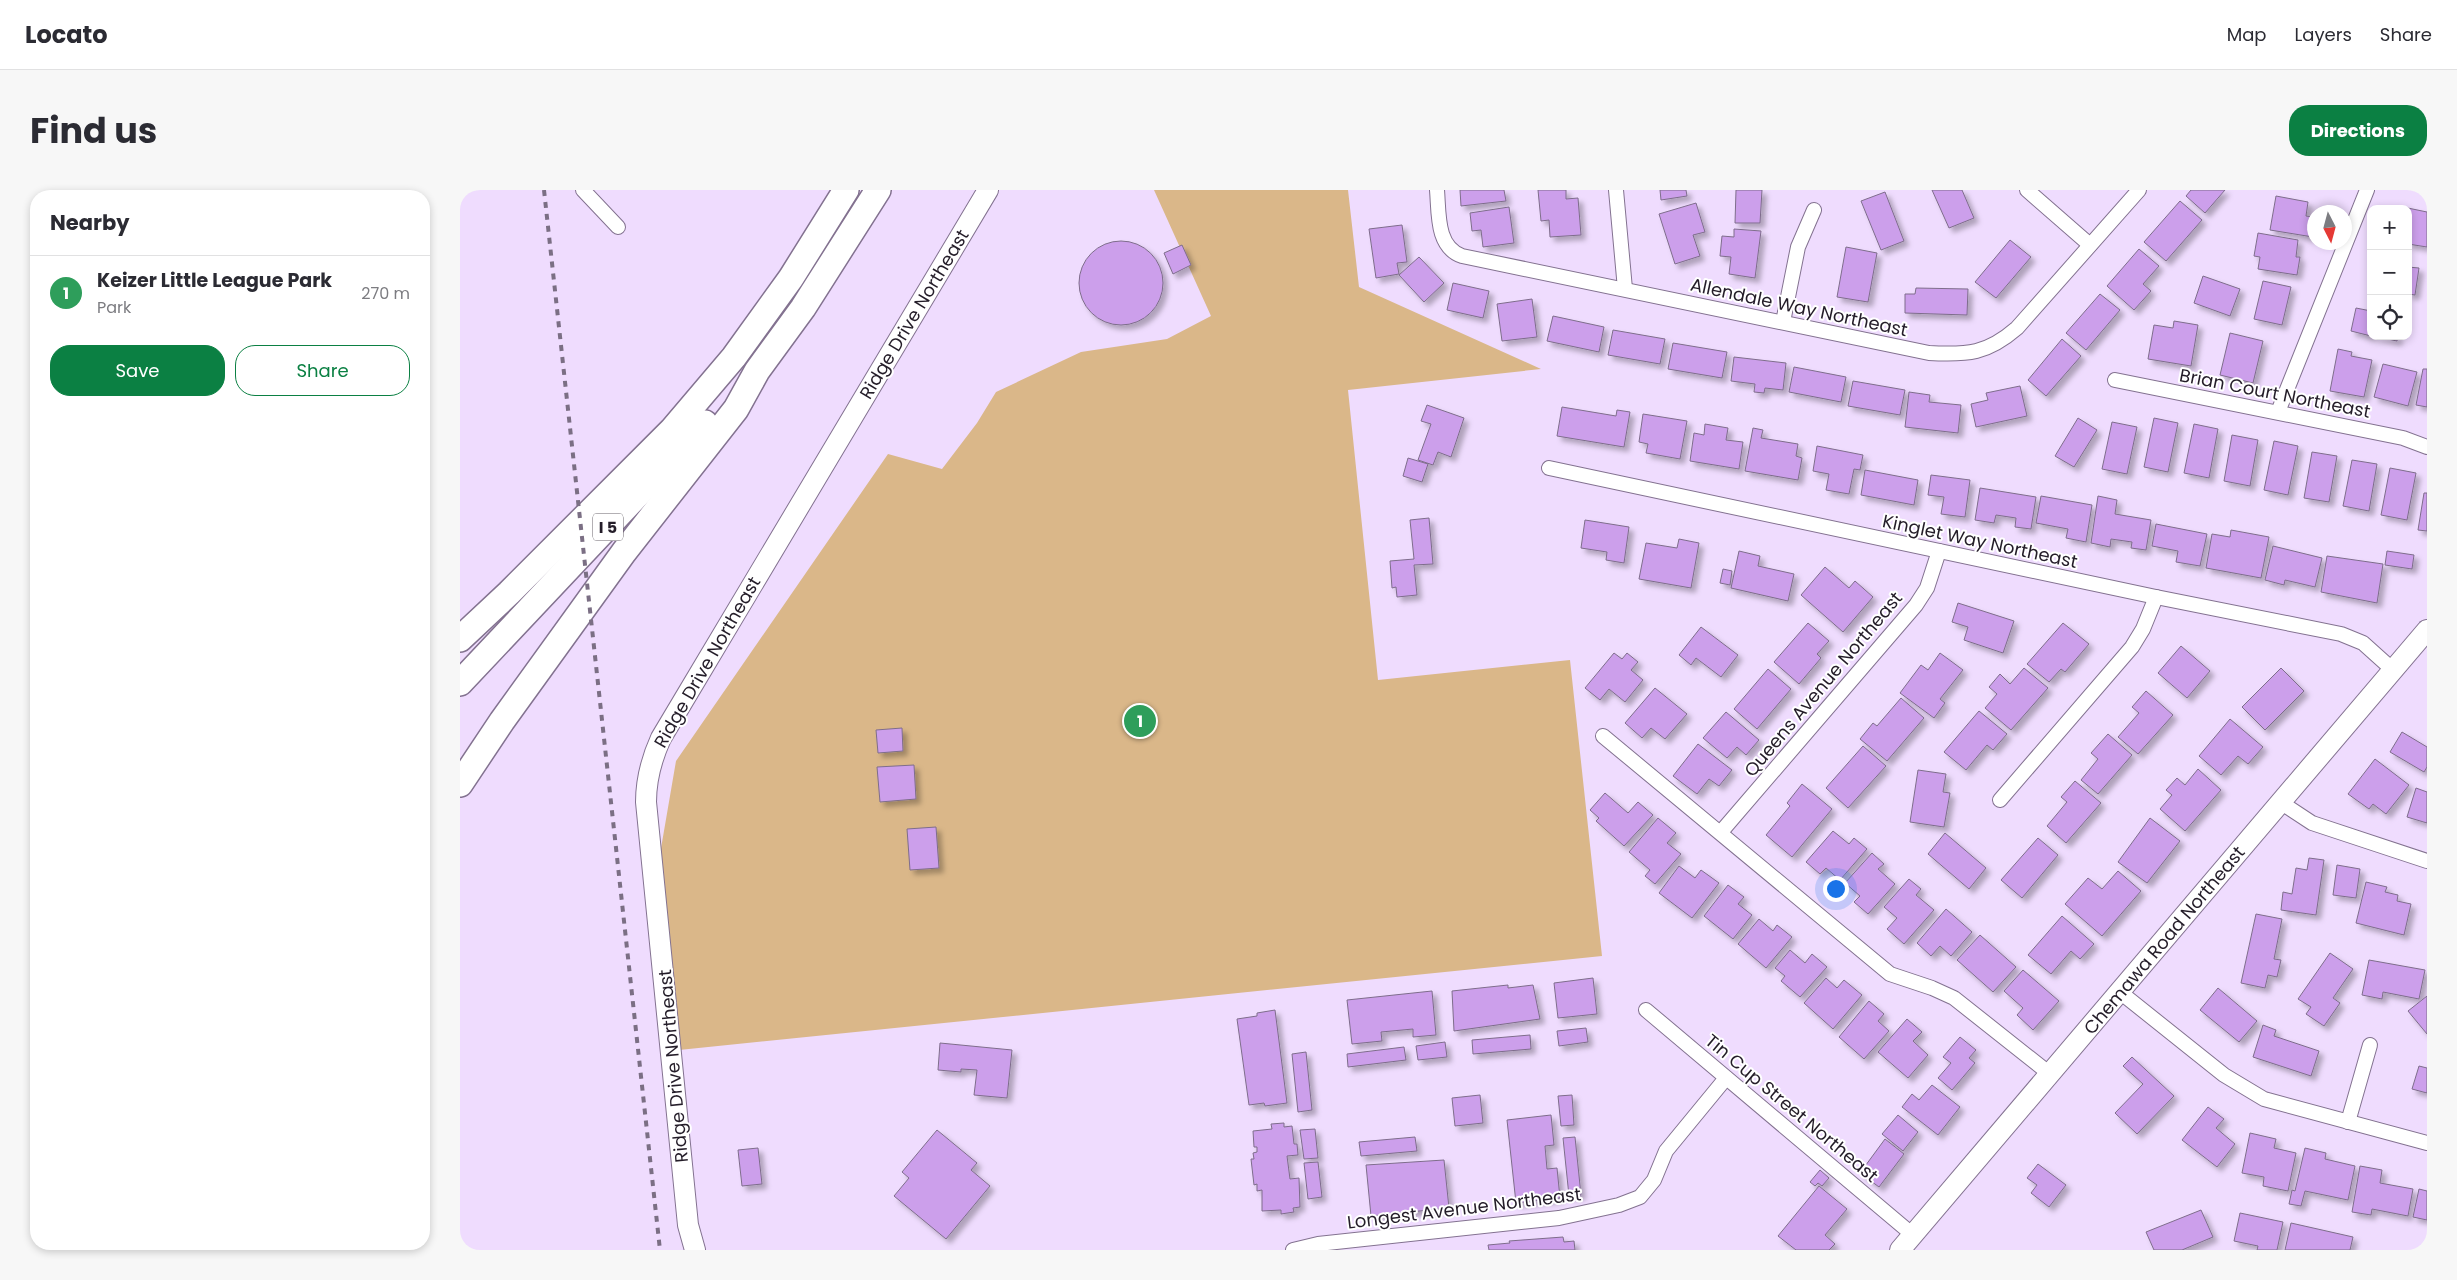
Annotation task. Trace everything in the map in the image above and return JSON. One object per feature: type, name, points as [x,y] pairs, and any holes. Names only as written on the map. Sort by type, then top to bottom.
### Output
[{"type":"highway","points":[[460,639],[510,593],[672,430],[734,357],[791,278],[846,190]]},
{"type":"highway","points":[[460,784],[502,721],[624,552],[736,408],[757,371],[822,279],[878,190]]},
{"type":"highway","name":"I 5","points":[[460,683],[664,469],[724,401],[757,371]]},
{"type":"street","points":[[583,190],[618,227]]},
{"type":"street","name":"Ridge Drive Northeast","points":[[695,1250],[688,1225],[646,802],[648,775],[661,738],[988,190]]},
{"type":"street","name":"Allendale Way Northeast","points":[[1437,190],[1441,232],[1445,244],[1453,253],[1929,353],[1956,355],[1980,352],[2000,342],[2017,328],[2139,190]]},
{"type":"street","points":[[1616,190],[1625,290]]},
{"type":"street","points":[[2027,190],[2090,245]]},
{"type":"street","points":[[2278,412],[2367,190]]},
{"type":"street","points":[[1782,322],[1798,247],[1814,210]]},
{"type":"street","name":"Brian Court Northeast","points":[[2115,380],[2402,438],[2427,447]]},
{"type":"street","name":"Kinglet Way Northeast","points":[[1549,468],[2156,597],[2341,634],[2362,643],[2393,670]]},
{"type":"street","name":"Queens Avenue Northeast","points":[[1721,832],[1916,605],[1927,588],[1939,551]]},
{"type":"street","points":[[2000,800],[2132,647],[2143,629],[2156,597]]},
{"type":"street","name":"Chemawa Road Northeast","points":[[1907,1243],[2427,630]]},
{"type":"street","points":[[1603,736],[1890,974],[1932,988],[1954,998],[2050,1074]]},
{"type":"street","points":[[2280,802],[2312,823],[2427,861]]},
{"type":"street","points":[[2120,992],[2240,1086],[2264,1099],[2427,1143]]},
{"type":"street","name":"Tin Cup Street Northeast","points":[[1646,1010],[1726,1078],[1907,1243]]},
{"type":"street","points":[[2348,1122],[2370,1045]]},
{"type":"street","name":"Longest Avenue Northeast","points":[[1293,1250],[1318,1244],[1559,1218],[1619,1205],[1640,1197],[1649,1189],[1666,1151],[1726,1078]]},
{"type":"shaded area","points":[[1154,190],[1348,190],[1359,287],[1541,369],[1348,390],[1378,680],[1570,660],[1602,956],[679,1050],[659,860],[676,761],[888,454],[942,469],[977,423],[996,392],[1081,352],[1167,339],[1211,316]]},
{"type":"building","points":[[1460,190],[1504,190],[1506,201],[1461,206]]},
{"type":"building","points":[[1538,190],[1566,190],[1566,199],[1578,198],[1581,235],[1550,237],[1549,220],[1541,221]]},
{"type":"building","points":[[1660,190],[1686,190],[1687,196],[1661,200]]},
{"type":"building","points":[[1736,190],[1762,190],[1760,223],[1735,223]]},
{"type":"building","points":[[1932,190],[1962,190],[1974,218],[1949,228]]},
{"type":"building","points":[[2191,190],[2225,190],[2205,213],[2186,196]]},
{"type":"building","points":[[1885,192],[1904,241],[1881,250],[1861,201]]},
{"type":"building","points":[[2276,196],[2308,202],[2306,216],[2307,236],[2270,230]]},
{"type":"building","points":[[2180,201],[2202,220],[2166,261],[2144,242]]},
{"type":"building","points":[[1696,203],[1705,232],[1693,235],[1700,256],[1675,264],[1659,214]]},
{"type":"building","points":[[1509,207],[1514,243],[1483,247],[1481,230],[1472,231],[1470,213]]},
{"type":"building","points":[[2412,209],[2427,212],[2427,247],[2412,245]]},
{"type":"building","points":[[1402,225],[1407,262],[1397,263],[1399,274],[1376,278],[1369,229]]},
{"type":"building","points":[[1734,229],[1761,231],[1755,278],[1729,274],[1731,257],[1720,256],[1722,236],[1734,237]]},
{"type":"building","points":[[2258,233],[2298,240],[2296,257],[2300,257],[2297,275],[2258,269],[2260,257],[2254,256]]},
{"type":"building","points":[[2010,240],[2031,257],[1996,298],[1975,282]]},
{"type":"building","points":[[1121,241],[1137,244],[1151,253],[1160,267],[1163,283],[1160,299],[1151,313],[1137,322],[1121,325],[1105,322],[1091,313],[1082,299],[1079,283],[1082,267],[1091,253],[1105,244]]},
{"type":"building","points":[[1182,245],[1191,265],[1173,274],[1164,253]]},
{"type":"building","points":[[1846,247],[1877,253],[1868,302],[1837,297]]},
{"type":"building","points":[[2139,249],[2159,266],[2143,284],[2151,291],[2134,310],[2107,286]]},
{"type":"building","points":[[1419,257],[1444,283],[1424,302],[1399,275]]},
{"type":"building","points":[[2412,267],[2419,268],[2415,295],[2412,295]]},
{"type":"building","points":[[2203,276],[2240,289],[2230,316],[2194,303]]},
{"type":"building","points":[[2263,281],[2291,287],[2282,325],[2254,319]]},
{"type":"building","points":[[1453,283],[1489,291],[1483,318],[1447,310]]},
{"type":"building","points":[[1916,288],[1968,289],[1967,315],[1905,313],[1905,294],[1915,294]]},
{"type":"building","points":[[2100,294],[2120,310],[2086,350],[2066,333]]},
{"type":"building","points":[[1532,299],[1537,337],[1502,341],[1497,304]]},
{"type":"building","points":[[2356,308],[2367,310],[2367,335],[2351,331]]},
{"type":"building","points":[[1553,316],[1604,327],[1599,352],[1547,341]]},
{"type":"building","points":[[2174,321],[2198,325],[2191,366],[2148,359],[2154,325],[2173,328]]},
{"type":"building","points":[[1613,330],[1665,339],[1660,364],[1608,355]]},
{"type":"building","points":[[2230,333],[2263,341],[2253,383],[2220,375]]},
{"type":"building","points":[[2062,339],[2081,356],[2046,396],[2028,380]]},
{"type":"building","points":[[1673,343],[1727,352],[1722,378],[1668,369]]},
{"type":"building","points":[[2338,349],[2352,352],[2351,356],[2372,360],[2364,397],[2330,391]]},
{"type":"building","points":[[1734,357],[1786,363],[1783,390],[1765,388],[1764,393],[1754,392],[1755,384],[1731,381]]},
{"type":"building","points":[[2383,364],[2417,372],[2408,406],[2374,397]]},
{"type":"building","points":[[1794,367],[1846,377],[1841,402],[1789,392]]},
{"type":"building","points":[[2423,369],[2427,369],[2427,407],[2416,405]]},
{"type":"building","points":[[1853,381],[1905,390],[1900,415],[1848,406]]},
{"type":"building","points":[[2020,386],[2027,416],[1976,427],[1971,404],[1988,400],[1986,393]]},
{"type":"building","points":[[1909,392],[1930,395],[1929,402],[1961,405],[1958,433],[1905,427]]},
{"type":"building","points":[[1427,405],[1464,418],[1451,457],[1438,452],[1433,465],[1418,460],[1431,424],[1421,421]]},
{"type":"building","points":[[1562,407],[1616,416],[1617,410],[1630,412],[1624,447],[1557,436]]},
{"type":"building","points":[[1643,414],[1687,421],[1680,459],[1646,453],[1648,444],[1639,442]]},
{"type":"building","points":[[2078,418],[2097,430],[2074,467],[2055,456]]},
{"type":"building","points":[[2154,418],[2178,423],[2168,472],[2144,467]]},
{"type":"building","points":[[2112,422],[2137,427],[2127,474],[2102,469]]},
{"type":"building","points":[[1705,424],[1728,428],[1726,440],[1743,442],[1739,469],[1690,461],[1694,433],[1704,435]]},
{"type":"building","points":[[2194,424],[2218,429],[2209,478],[2184,473]]},
{"type":"building","points":[[1753,428],[1763,430],[1761,438],[1798,444],[1796,456],[1802,458],[1798,480],[1745,471]]},
{"type":"building","points":[[2232,435],[2258,440],[2250,486],[2224,481]]},
{"type":"building","points":[[2274,441],[2298,446],[2288,495],[2264,490]]},
{"type":"building","points":[[1817,446],[1863,455],[1860,470],[1854,469],[1849,494],[1826,490],[1829,474],[1813,471]]},
{"type":"building","points":[[2312,452],[2337,456],[2329,502],[2304,498]]},
{"type":"building","points":[[1408,458],[1428,464],[1422,482],[1403,476]]},
{"type":"building","points":[[2352,460],[2377,464],[2369,511],[2343,506]]},
{"type":"building","points":[[2390,468],[2416,473],[2407,520],[2381,515]]},
{"type":"building","points":[[1865,470],[1918,480],[1914,505],[1861,495]]},
{"type":"building","points":[[1931,475],[1970,480],[1965,517],[1941,514],[1944,497],[1928,495]]},
{"type":"building","points":[[1980,488],[2036,497],[2031,529],[2015,527],[2016,518],[1996,515],[1994,523],[1975,520]]},
{"type":"building","points":[[2424,493],[2427,493],[2427,531],[2418,530]]},
{"type":"building","points":[[2041,496],[2092,505],[2086,542],[2066,538],[2068,529],[2036,523]]},
{"type":"building","points":[[2098,496],[2117,500],[2115,514],[2151,520],[2146,550],[2131,548],[2132,542],[2111,539],[2110,547],[2091,543]]},
{"type":"building","points":[[1429,518],[1433,564],[1414,565],[1417,595],[1397,597],[1396,587],[1392,588],[1390,561],[1414,559],[1410,520]]},
{"type":"building","points":[[1585,520],[1629,527],[1624,563],[1606,560],[1607,552],[1581,548]]},
{"type":"building","points":[[2156,524],[2207,534],[2200,566],[2176,562],[2178,551],[2152,546]]},
{"type":"building","points":[[2231,530],[2269,537],[2261,578],[2206,568],[2212,534],[2230,537]]},
{"type":"building","points":[[1679,539],[1699,543],[1691,588],[1639,579],[1646,543],[1677,548]]},
{"type":"building","points":[[2273,546],[2322,558],[2315,587],[2285,580],[2284,585],[2265,580]]},
{"type":"building","points":[[1739,551],[1760,556],[1758,566],[1794,574],[1788,601],[1731,588]]},
{"type":"building","points":[[2387,551],[2414,555],[2412,569],[2385,565]]},
{"type":"building","points":[[2327,556],[2383,564],[2377,603],[2321,592]]},
{"type":"building","points":[[1825,567],[1849,588],[1855,581],[1873,597],[1843,632],[1801,595]]},
{"type":"building","points":[[1723,569],[1732,571],[1730,585],[1720,583]]},
{"type":"building","points":[[1958,603],[2014,621],[2003,653],[1964,640],[1968,627],[1952,622]]},
{"type":"building","points":[[1808,623],[1829,641],[1817,654],[1821,658],[1799,684],[1774,662]]},
{"type":"building","points":[[2063,623],[2089,644],[2065,672],[2061,669],[2049,682],[2027,664]]},
{"type":"building","points":[[1701,627],[1738,655],[1721,677],[1696,658],[1691,665],[1679,655]]},
{"type":"building","points":[[2181,646],[2210,671],[2187,698],[2158,673]]},
{"type":"building","points":[[1614,653],[1622,659],[1627,653],[1638,662],[1631,670],[1643,680],[1625,702],[1609,689],[1600,700],[1585,688]]},
{"type":"building","points":[[1940,653],[1963,670],[1940,699],[1945,703],[1934,718],[1900,693],[1921,665],[1928,670]]},
{"type":"building","points":[[2024,668],[2048,688],[2011,730],[1985,708],[1997,694],[1989,687],[2000,674],[2010,684]]},
{"type":"building","points":[[2281,668],[2304,691],[2265,730],[2242,707]]},
{"type":"building","points":[[1768,669],[1791,689],[1757,729],[1734,709]]},
{"type":"building","points":[[1655,688],[1687,714],[1665,739],[1651,728],[1642,738],[1625,723]]},
{"type":"building","points":[[2146,691],[2173,715],[2138,754],[2118,737],[2139,713],[2132,707]]},
{"type":"building","points":[[1901,698],[1924,718],[1887,761],[1860,739],[1873,723],[1877,726]]},
{"type":"building","points":[[1979,711],[2007,734],[1993,750],[1987,745],[1966,770],[1944,752]]},
{"type":"building","points":[[1726,712],[1759,740],[1746,755],[1737,747],[1727,758],[1703,738]]},
{"type":"building","points":[[2230,719],[2263,747],[2248,764],[2238,756],[2221,775],[2199,756]]},
{"type":"building","points":[[902,728],[903,751],[878,753],[876,730]]},
{"type":"building","points":[[2402,732],[2427,747],[2427,767],[2424,772],[2390,752]]},
{"type":"building","points":[[2108,734],[2132,755],[2098,794],[2081,780],[2098,759],[2091,753]]},
{"type":"building","points":[[1698,744],[1732,770],[1719,786],[1709,779],[1697,794],[1673,776]]},
{"type":"building","points":[[1863,746],[1886,766],[1848,808],[1826,788]]},
{"type":"building","points":[[2375,759],[2409,785],[2386,814],[2373,804],[2369,809],[2348,794]]},
{"type":"building","points":[[914,765],[916,799],[880,802],[877,767]]},
{"type":"building","points":[[2198,769],[2221,790],[2185,831],[2160,809],[2172,795],[2166,790],[2177,778],[2185,785]]},
{"type":"building","points":[[1918,770],[1946,774],[1943,792],[1950,793],[1944,827],[1910,822]]},
{"type":"building","points":[[2075,781],[2101,803],[2066,843],[2047,826],[2067,802],[2061,797]]},
{"type":"building","points":[[1802,784],[1832,809],[1792,857],[1766,835],[1790,806],[1787,803]]},
{"type":"building","points":[[2416,788],[2427,792],[2427,823],[2407,817]]},
{"type":"building","points":[[1605,793],[1628,813],[1638,802],[1653,815],[1624,846],[1596,821],[1599,818],[1590,810]]},
{"type":"building","points":[[1658,818],[1676,833],[1667,843],[1681,854],[1655,884],[1645,876],[1650,870],[1629,852]]},
{"type":"building","points":[[2150,818],[2180,841],[2147,883],[2118,862]]},
{"type":"building","points":[[936,827],[939,868],[910,870],[907,829]]},
{"type":"building","points":[[1833,831],[1849,844],[1854,838],[1867,849],[1840,880],[1826,868],[1820,874],[1806,862]]},
{"type":"building","points":[[1945,833],[1986,868],[1969,889],[1928,854]]},
{"type":"building","points":[[2038,838],[2058,855],[2022,898],[2001,880]]},
{"type":"building","points":[[1872,853],[1884,864],[1878,869],[1895,884],[1868,914],[1854,902],[1860,896],[1845,883]]},
{"type":"building","points":[[2309,858],[2324,860],[2316,915],[2281,910],[2283,892],[2292,894],[2296,868],[2307,870]]},
{"type":"building","points":[[2337,865],[2360,869],[2356,898],[2333,895]]},
{"type":"building","points":[[1679,866],[1695,878],[1701,870],[1719,883],[1692,918],[1659,893]]},
{"type":"building","points":[[2118,871],[2141,891],[2102,936],[2065,904],[2088,878],[2102,889]]},
{"type":"building","points":[[1909,879],[1921,889],[1916,895],[1934,910],[1904,944],[1887,929],[1897,918],[1884,907]]},
{"type":"building","points":[[2366,882],[2387,887],[2385,892],[2398,895],[2397,901],[2411,904],[2404,935],[2356,923]]},
{"type":"building","points":[[1728,885],[1744,897],[1738,904],[1752,915],[1733,939],[1704,916]]},
{"type":"building","points":[[1946,909],[1972,932],[1951,956],[1940,946],[1931,956],[1917,943]]},
{"type":"building","points":[[2256,914],[2282,919],[2274,959],[2281,960],[2277,977],[2268,975],[2265,988],[2241,983]]},
{"type":"building","points":[[2062,916],[2094,944],[2080,959],[2071,951],[2051,974],[2028,955]]},
{"type":"building","points":[[1759,919],[1773,931],[1777,925],[1792,937],[1766,968],[1738,944]]},
{"type":"building","points":[[1980,935],[2016,967],[1993,992],[1957,960]]},
{"type":"building","points":[[1790,950],[1805,963],[1812,954],[1827,967],[1800,997],[1781,981],[1785,976],[1775,968]]},
{"type":"building","points":[[2330,953],[2353,969],[2333,998],[2340,1003],[2324,1026],[2306,1014],[2311,1007],[2298,999]]},
{"type":"building","points":[[2369,960],[2425,970],[2419,999],[2383,992],[2382,999],[2362,995]]},
{"type":"building","points":[[2023,970],[2059,1001],[2033,1030],[2017,1015],[2023,1008],[2004,991]]},
{"type":"building","points":[[1593,978],[1597,1014],[1558,1018],[1554,983]]},
{"type":"building","points":[[1826,978],[1837,988],[1844,980],[1862,995],[1833,1029],[1804,1003]]},
{"type":"building","points":[[1508,985],[1508,988],[1533,985],[1540,1019],[1454,1031],[1452,991]]},
{"type":"building","points":[[2218,988],[2257,1021],[2239,1042],[2200,1010]]},
{"type":"building","points":[[1432,991],[1436,1035],[1413,1037],[1413,1029],[1381,1032],[1382,1041],[1352,1044],[1347,1000]]},
{"type":"building","points":[[2427,996],[2427,1034],[2408,1011]]},
{"type":"building","points":[[1869,1001],[1884,1014],[1878,1021],[1889,1031],[1864,1059],[1839,1037]]},
{"type":"building","points":[[1275,1010],[1287,1103],[1265,1106],[1264,1103],[1249,1105],[1237,1019],[1257,1016],[1257,1013]]},
{"type":"building","points":[[1907,1019],[1922,1032],[1913,1041],[1928,1055],[1908,1078],[1878,1052]]},
{"type":"building","points":[[2263,1025],[2276,1030],[2274,1036],[2319,1051],[2311,1076],[2253,1057]]},
{"type":"building","points":[[1586,1028],[1588,1042],[1559,1046],[1557,1031]]},
{"type":"building","points":[[1530,1035],[1531,1049],[1473,1054],[1472,1040]]},
{"type":"building","points":[[1960,1037],[1976,1050],[1969,1058],[1975,1063],[1952,1090],[1938,1078],[1951,1063],[1943,1057]]},
{"type":"building","points":[[1445,1042],[1447,1057],[1418,1060],[1416,1046]]},
{"type":"building","points":[[940,1043],[1012,1050],[1007,1098],[974,1095],[977,1070],[961,1069],[961,1072],[938,1070]]},
{"type":"building","points":[[1404,1047],[1406,1060],[1348,1067],[1347,1054]]},
{"type":"building","points":[[1306,1052],[1312,1110],[1298,1112],[1292,1054]]},
{"type":"building","points":[[2132,1057],[2174,1096],[2137,1134],[2115,1113],[2143,1084],[2123,1066]]},
{"type":"building","points":[[2419,1066],[2427,1068],[2427,1093],[2412,1089]]},
{"type":"building","points":[[1932,1085],[1960,1107],[1938,1135],[1902,1107],[1912,1094],[1919,1100]]},
{"type":"building","points":[[1480,1095],[1483,1123],[1455,1126],[1452,1098]]},
{"type":"building","points":[[1572,1095],[1574,1125],[1561,1126],[1558,1096]]},
{"type":"building","points":[[2208,1107],[2224,1119],[2216,1128],[2235,1144],[2217,1167],[2182,1140]]},
{"type":"building","points":[[1551,1115],[1554,1145],[1545,1146],[1547,1169],[1557,1168],[1560,1198],[1516,1203],[1507,1120]]},
{"type":"building","points":[[1898,1115],[1918,1132],[1903,1151],[1882,1134]]},
{"type":"building","points":[[1284,1123],[1284,1127],[1292,1126],[1294,1144],[1297,1144],[1298,1155],[1287,1156],[1290,1179],[1299,1178],[1300,1207],[1293,1208],[1294,1212],[1281,1214],[1281,1210],[1262,1211],[1262,1190],[1257,1191],[1257,1184],[1254,1185],[1251,1159],[1254,1159],[1253,1153],[1257,1152],[1257,1147],[1254,1147],[1253,1131],[1272,1129],[1271,1124]]},
{"type":"building","points":[[1315,1129],[1318,1158],[1304,1159],[1300,1130]]},
{"type":"building","points":[[937,1130],[977,1163],[971,1170],[990,1186],[946,1239],[894,1196],[909,1178],[902,1172]]},
{"type":"building","points":[[2250,1133],[2276,1139],[2274,1148],[2296,1153],[2288,1191],[2263,1186],[2264,1177],[2242,1173]]},
{"type":"building","points":[[1415,1137],[1417,1151],[1361,1156],[1359,1142]]},
{"type":"building","points":[[1575,1137],[1581,1195],[1569,1196],[1563,1138]]},
{"type":"building","points":[[1885,1139],[1904,1154],[1879,1187],[1860,1173]]},
{"type":"building","points":[[758,1148],[762,1184],[742,1186],[738,1150]]},
{"type":"building","points":[[2305,1148],[2326,1153],[2325,1159],[2355,1166],[2348,1200],[2305,1191],[2301,1206],[2289,1204],[2292,1190],[2295,1191]]},
{"type":"building","points":[[1444,1160],[1449,1208],[1371,1216],[1366,1165]]},
{"type":"building","points":[[1318,1162],[1322,1197],[1308,1199],[1304,1163]]},
{"type":"building","points":[[2038,1164],[2066,1185],[2049,1207],[2031,1193],[2037,1185],[2027,1178]]},
{"type":"building","points":[[2360,1166],[2382,1170],[2380,1183],[2413,1189],[2408,1216],[2372,1209],[2371,1215],[2352,1212]]},
{"type":"building","points":[[1820,1170],[1829,1178],[1822,1186],[1818,1183],[1815,1186],[1810,1182]]},
{"type":"building","points":[[1819,1186],[1847,1209],[1825,1235],[1835,1244],[1829,1250],[1796,1250],[1778,1236]]},
{"type":"building","points":[[2419,1189],[2427,1191],[2427,1220],[2413,1217]]},
{"type":"building","points":[[2201,1210],[2213,1237],[2182,1250],[2154,1250],[2146,1232]]},
{"type":"building","points":[[2240,1213],[2283,1222],[2277,1250],[2257,1250],[2258,1246],[2234,1241]]},
{"type":"building","points":[[2291,1223],[2353,1237],[2350,1250],[2285,1250]]},
{"type":"building","points":[[1563,1237],[1564,1242],[1574,1241],[1575,1250],[1489,1250],[1488,1245],[1510,1243],[1509,1241]]},
{"type":"railway","points":[[544,190],[660,1250]]},
{"type":"place","name":"Keizer Little League Park","points":[[1140,721]]}]
